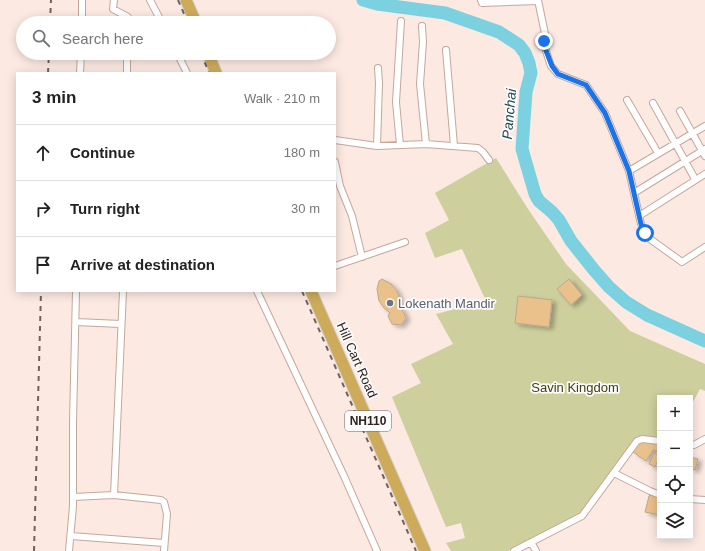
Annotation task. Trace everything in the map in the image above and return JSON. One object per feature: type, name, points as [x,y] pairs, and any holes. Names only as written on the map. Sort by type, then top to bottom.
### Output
[{"type":"highway","points":[[186,0],[193,16]]},
{"type":"highway","points":[[211,60],[216,72]]},
{"type":"highway","name":"Hill Cart Road","points":[[311,292],[425,551]]},
{"type":"street","points":[[82,0],[82,16]]},
{"type":"street","points":[[114,0],[113,9],[126,16]]},
{"type":"street","points":[[150,0],[158,16]]},
{"type":"street","points":[[481,0],[482,3],[538,1],[545,34],[545,48],[552,66],[558,74],[586,85],[605,113],[629,171],[639,216],[645,233],[650,239],[682,262],[705,247]]},
{"type":"street","points":[[400,20],[396,102],[400,145]]},
{"type":"street","points":[[422,26],[423,42],[420,84],[426,144]]},
{"type":"street","points":[[446,50],[454,146]]},
{"type":"street","points":[[80,72],[81,60]]},
{"type":"street","points":[[127,60],[127,72]]},
{"type":"street","points":[[180,60],[186,72]]},
{"type":"street","points":[[376,146],[379,83],[378,68]]},
{"type":"street","points":[[627,100],[658,153]]},
{"type":"street","points":[[653,103],[696,179]]},
{"type":"street","points":[[634,193],[685,161],[704,152],[680,111]]},
{"type":"street","points":[[629,171],[705,126]]},
{"type":"street","points":[[336,140],[376,146],[426,144],[478,148],[489,160]]},
{"type":"street","points":[[336,167],[340,186],[352,216],[362,257]]},
{"type":"street","points":[[639,216],[705,174]]},
{"type":"street","points":[[336,266],[405,242]]},
{"type":"street","points":[[69,551],[73,497],[76,292]]},
{"type":"street","points":[[114,495],[123,292]]},
{"type":"street","points":[[257,292],[344,476],[377,551]]},
{"type":"street","points":[[76,322],[121,324]]},
{"type":"street","points":[[693,445],[705,439]]},
{"type":"street","points":[[514,551],[582,516],[638,440],[657,441]]},
{"type":"street","points":[[614,473],[657,494]]},
{"type":"street","points":[[73,497],[114,495],[161,500],[164,502],[167,514],[164,551]]},
{"type":"street","points":[[693,499],[705,500]]},
{"type":"street","points":[[71,536],[164,543]]},
{"type":"street","points":[[531,542],[536,551]]},
{"type":"green space","name":"Savin Kingdom","points":[[496,158],[528,209],[566,264],[630,331],[705,364],[705,391],[700,389],[693,402],[693,395],[657,395],[657,439],[637,436],[582,514],[508,551],[451,551],[446,543],[465,538],[461,523],[446,527],[392,397],[421,383],[411,364],[453,344],[436,314],[486,301],[462,249],[435,258],[425,233],[449,220],[435,193]]},
{"type":"building","name":"Lokenath Mandir","points":[[382,279],[391,284],[397,291],[400,300],[399,309],[402,309],[406,318],[401,325],[392,324],[388,316],[390,313],[379,301],[377,289],[379,281]]},
{"type":"building","points":[[569,279],[582,295],[571,305],[557,289]]},
{"type":"building","points":[[518,296],[552,300],[549,327],[515,323]]},
{"type":"building","points":[[640,441],[657,444],[657,451],[653,450],[646,461],[633,452]]},
{"type":"building","points":[[654,453],[657,454],[657,463],[655,467],[649,464]]},
{"type":"building","points":[[693,458],[698,459],[695,470],[693,469]]},
{"type":"building","points":[[649,496],[657,496],[657,514],[645,512]]},
{"type":"waterway","name":"Panchai","points":[[363,0],[377,4],[445,13],[499,32],[519,45],[525,53],[531,73],[526,92],[522,149],[535,194],[539,201],[559,220],[571,241],[594,270],[609,287],[626,302],[647,315],[705,341]]},
{"type":"railway","points":[[50,16],[51,0]]},
{"type":"railway","points":[[178,0],[185,16]]},
{"type":"railway","points":[[48,72],[49,60]]},
{"type":"railway","points":[[204,60],[209,72]]},
{"type":"railway","points":[[34,551],[41,292]]},
{"type":"railway","points":[[302,292],[416,551]]},
{"type":"place","name":"Lokenath Mandir","points":[[390,303]]},
{"type":"route","points":[[544,41],[552,66],[558,74],[586,85],[605,113],[629,171],[633,185],[635,202],[645,233]]}]
